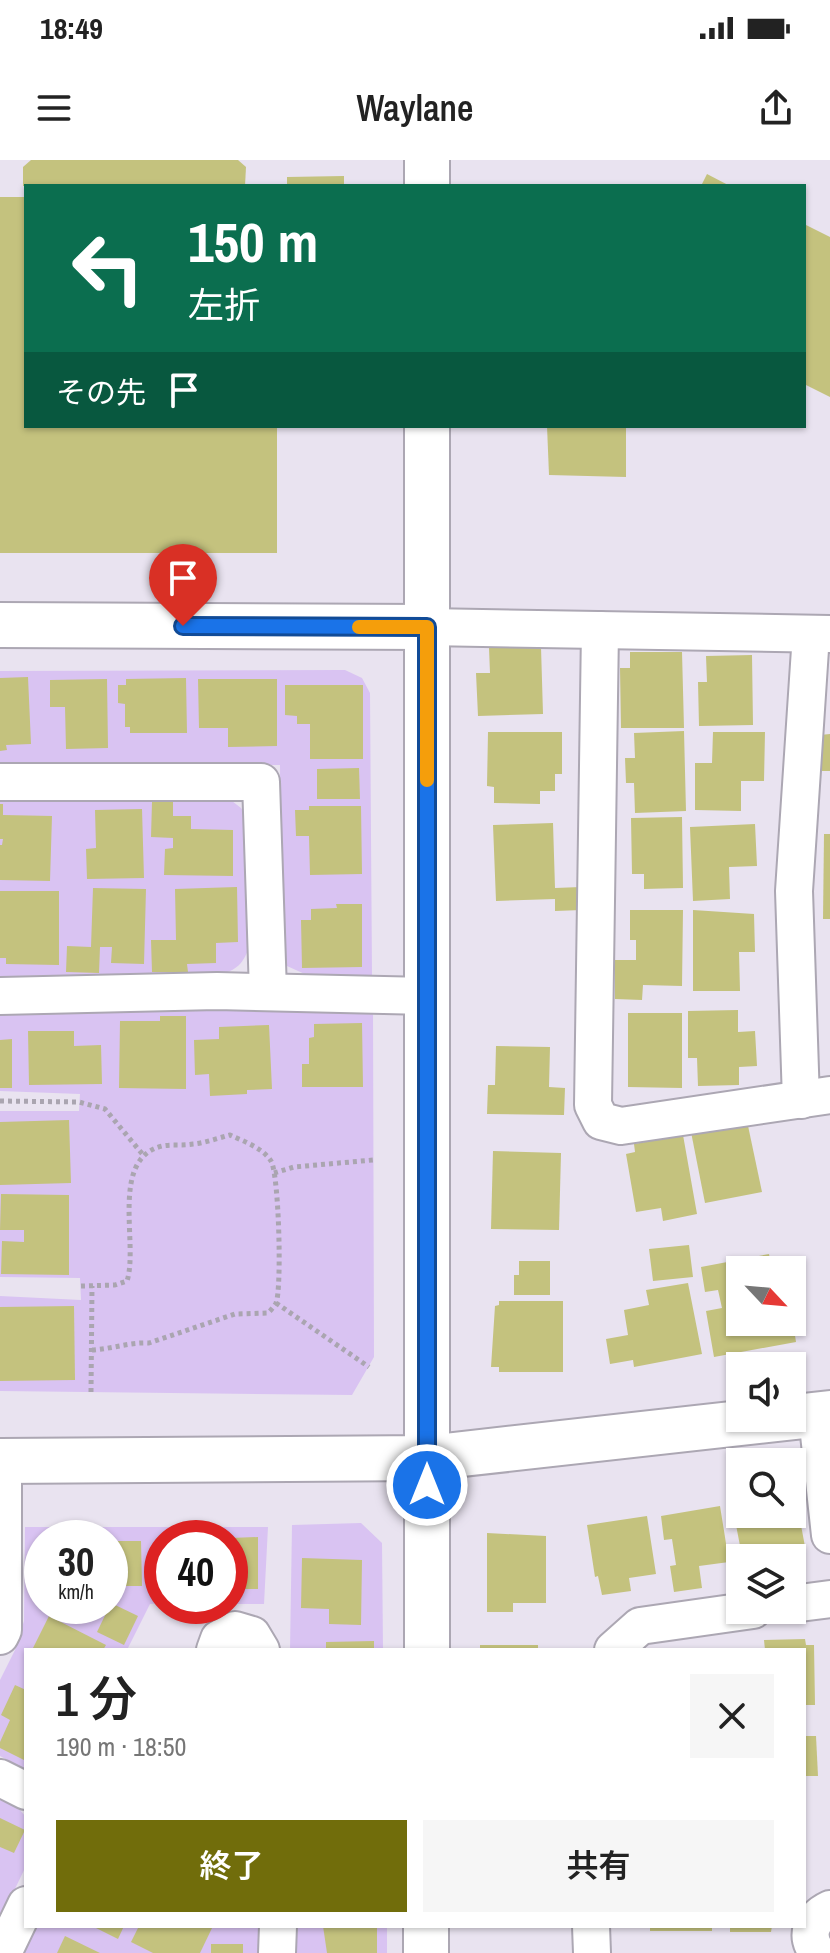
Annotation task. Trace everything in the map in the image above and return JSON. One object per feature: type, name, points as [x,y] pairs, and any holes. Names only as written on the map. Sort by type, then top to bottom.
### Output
[{"type":"street","points":[[427,160],[427,184]]},
{"type":"street","points":[[427,428],[427,1648]]},
{"type":"street","points":[[0,625],[427,627],[600,630],[820,634],[794,891],[816,1098],[621,1126],[601,1121],[593,1105],[600,630]]},
{"type":"street","points":[[0,782],[261,782],[268,992]]},
{"type":"street","points":[[0,996],[268,992],[427,996]]},
{"type":"street","points":[[0,1636],[3,1630],[2,1461],[427,1458],[824,1415],[830,1535]]},
{"type":"street","points":[[806,1602],[830,1599]]},
{"type":"street","points":[[615,1648],[640,1626],[726,1614]]},
{"type":"street","points":[[211,1646],[235,1630],[252,1635],[260,1648]]},
{"type":"street","points":[[0,1778],[24,1790]]},
{"type":"street","points":[[3,1953],[24,1909]]},
{"type":"street","points":[[818,1953],[810,1936],[812,1925],[819,1915],[830,1909]]},
{"type":"street","points":[[277,1953],[278,1928]]},
{"type":"street","points":[[426,1928],[426,1953]]},
{"type":"street","points":[[591,1928],[592,1953]]},
{"type":"path","points":[[0,1101],[79,1102],[105,1109],[144,1156]]},
{"type":"path","points":[[81,1286],[127,1281],[130,1272],[130,1185],[135,1169],[144,1156],[163,1146],[196,1144],[230,1135],[252,1145],[271,1162],[278,1191],[279,1281],[276,1303],[268,1313],[235,1314],[149,1343],[92,1350]]},
{"type":"path","points":[[274,1173],[294,1167],[373,1160]]},
{"type":"path","points":[[91,1392],[92,1286]]},
{"type":"path","points":[[276,1303],[369,1367]]},
{"type":"shaded area","points":[[345,670],[362,678],[370,693],[372,977],[307,975],[287,966],[281,943],[280,765],[0,766],[0,671]]},
{"type":"shaded area","points":[[0,795],[228,798],[241,808],[248,820],[250,945],[242,962],[230,971],[217,975],[0,976]]},
{"type":"shaded area","points":[[0,1007],[373,1007],[374,1357],[352,1395],[0,1391],[0,1296],[81,1300],[80,1278],[0,1277],[0,1111],[79,1111],[80,1094],[0,1091]]},
{"type":"shaded area","points":[[361,1523],[382,1543],[383,1648],[290,1648],[292,1525]]},
{"type":"shaded area","points":[[128,1527],[144,1527],[144,1616],[128,1648],[24,1648],[24,1769],[0,1756],[0,1680],[15,1650],[24,1621],[24,1624],[128,1624]]},
{"type":"shaded area","points":[[248,1527],[268,1527],[264,1604],[248,1604]]},
{"type":"shaded area","points":[[0,1800],[24,1815],[24,1870],[0,1920]]},
{"type":"shaded area","points":[[35,1928],[260,1928],[258,1953],[23,1953]]},
{"type":"shaded area","points":[[298,1928],[387,1928],[387,1953],[295,1953]]},
{"type":"building","points":[[31,160],[238,160],[246,167],[245,184],[23,186],[23,167]]},
{"type":"building","points":[[707,174],[726,184],[702,184]]},
{"type":"building","points":[[344,176],[344,184],[287,184],[287,177]]},
{"type":"building","points":[[0,197],[24,197],[24,428],[277,428],[277,553],[0,553]]},
{"type":"building","points":[[806,225],[830,237],[830,397],[806,385]]},
{"type":"building","points":[[547,428],[626,428],[626,477],[549,475]]},
{"type":"building","points":[[541,647],[543,714],[478,716],[476,673],[490,673],[489,648]]},
{"type":"building","points":[[630,652],[682,652],[684,728],[621,728],[620,668],[630,668]]},
{"type":"building","points":[[752,655],[753,725],[699,726],[698,682],[707,682],[706,656]]},
{"type":"building","points":[[28,677],[31,744],[6,745],[7,750],[0,751],[0,678]]},
{"type":"building","points":[[186,678],[187,733],[130,733],[130,727],[125,727],[125,704],[118,703],[118,685],[126,685],[126,679]]},
{"type":"building","points":[[107,679],[108,748],[66,749],[65,707],[50,707],[50,680]]},
{"type":"building","points":[[198,679],[277,679],[277,746],[228,747],[228,728],[199,728]]},
{"type":"building","points":[[285,685],[363,685],[363,759],[310,759],[310,724],[297,724],[297,716],[285,715]]},
{"type":"building","points":[[684,731],[686,811],[635,813],[634,783],[626,783],[625,758],[635,758],[634,733]]},
{"type":"building","points":[[488,732],[562,732],[562,774],[555,774],[555,791],[540,791],[540,804],[494,803],[494,787],[487,786]]},
{"type":"building","points":[[713,732],[765,732],[764,781],[741,781],[741,811],[695,810],[695,763],[712,763]]},
{"type":"building","points":[[830,734],[830,771],[820,771],[820,735]]},
{"type":"building","points":[[359,768],[360,799],[317,799],[317,769]]},
{"type":"building","points":[[152,802],[173,802],[173,816],[191,816],[191,829],[233,830],[233,876],[164,875],[165,849],[173,848],[173,838],[151,837]]},
{"type":"building","points":[[0,804],[3,804],[3,815],[52,816],[50,881],[0,880],[0,845],[3,839],[0,839]]},
{"type":"building","points":[[309,806],[361,806],[362,874],[310,875],[309,836],[296,836],[295,810],[309,810]]},
{"type":"building","points":[[142,809],[144,878],[87,879],[86,849],[96,848],[95,810]]},
{"type":"building","points":[[682,817],[683,888],[644,889],[644,874],[632,874],[631,818]]},
{"type":"building","points":[[553,823],[555,888],[581,887],[582,910],[555,911],[555,899],[496,901],[493,825]]},
{"type":"building","points":[[755,824],[757,866],[729,867],[730,899],[693,901],[690,827]]},
{"type":"building","points":[[824,834],[830,834],[830,919],[823,919]]},
{"type":"building","points":[[237,887],[238,942],[216,943],[216,963],[187,964],[188,972],[152,972],[151,940],[176,940],[175,889]]},
{"type":"building","points":[[93,888],[146,889],[144,964],[111,963],[112,947],[100,947],[99,973],[66,972],[67,946],[91,947]]},
{"type":"building","points":[[0,891],[59,891],[59,965],[6,964],[6,958],[0,958]]},
{"type":"building","points":[[336,904],[362,904],[362,967],[302,968],[301,920],[311,920],[311,909],[337,908]]},
{"type":"building","points":[[630,910],[683,910],[682,986],[643,985],[642,1000],[615,999],[615,960],[636,960],[636,940],[630,940]]},
{"type":"building","points":[[693,910],[754,914],[755,952],[739,952],[740,991],[693,991]]},
{"type":"building","points":[[738,1010],[738,1032],[755,1031],[757,1066],[739,1067],[739,1085],[698,1086],[697,1058],[688,1058],[688,1011]]},
{"type":"building","points":[[628,1013],[682,1013],[682,1088],[628,1087]]},
{"type":"building","points":[[160,1016],[186,1016],[186,1089],[119,1088],[120,1021],[160,1021]]},
{"type":"building","points":[[362,1023],[363,1087],[302,1087],[302,1064],[309,1064],[309,1038],[314,1037],[314,1024]]},
{"type":"building","points":[[269,1025],[272,1089],[210,1096],[209,1074],[195,1075],[194,1040],[219,1039],[219,1027]]},
{"type":"building","points":[[28,1031],[74,1031],[74,1046],[101,1045],[102,1084],[29,1085]]},
{"type":"building","points":[[12,1039],[12,1088],[0,1088],[0,1040]]},
{"type":"building","points":[[496,1046],[550,1047],[549,1087],[565,1088],[564,1115],[487,1114],[488,1085],[495,1085]]},
{"type":"building","points":[[69,1120],[71,1183],[0,1185],[0,1122]]},
{"type":"building","points":[[747,1121],[762,1192],[705,1203],[691,1132]]},
{"type":"building","points":[[683,1135],[697,1214],[663,1221],[661,1208],[636,1212],[626,1154],[635,1152],[634,1144]]},
{"type":"building","points":[[493,1151],[561,1153],[559,1230],[491,1229]]},
{"type":"building","points":[[1,1194],[69,1195],[69,1275],[1,1274],[2,1241],[24,1242],[24,1230],[0,1230]]},
{"type":"building","points":[[689,1245],[693,1277],[653,1281],[649,1249]]},
{"type":"building","points":[[519,1261],[550,1261],[550,1295],[514,1295],[514,1275],[519,1275]]},
{"type":"building","points":[[726,1262],[726,1336],[795,1336],[796,1342],[726,1352],[726,1355],[714,1357],[706,1311],[722,1308],[718,1290],[705,1292],[701,1267]]},
{"type":"building","points":[[688,1283],[702,1354],[634,1367],[633,1360],[610,1364],[606,1339],[628,1335],[624,1310],[649,1305],[646,1290]]},
{"type":"building","points":[[499,1301],[563,1301],[563,1372],[499,1372],[499,1367],[491,1367],[495,1306],[499,1305]]},
{"type":"building","points":[[74,1306],[75,1380],[0,1381],[0,1307]]},
{"type":"building","points":[[720,1506],[726,1562],[699,1566],[702,1588],[674,1592],[670,1566],[676,1565],[672,1539],[664,1540],[661,1516]]},
{"type":"building","points":[[647,1516],[656,1574],[629,1578],[631,1591],[602,1595],[598,1576],[595,1577],[587,1525]]},
{"type":"building","points":[[737,1528],[802,1528],[805,1544],[740,1544]]},
{"type":"building","points":[[487,1533],[546,1536],[546,1603],[513,1603],[513,1612],[487,1612]]},
{"type":"building","points":[[248,1537],[258,1537],[258,1589],[248,1589]]},
{"type":"building","points":[[128,1541],[141,1541],[142,1586],[128,1586]]},
{"type":"building","points":[[302,1558],[362,1560],[361,1625],[329,1624],[329,1609],[301,1608]]},
{"type":"building","points":[[128,1611],[138,1616],[124,1645],[97,1632],[101,1624],[128,1624]]},
{"type":"building","points":[[45,1624],[65,1624],[106,1645],[104,1648],[33,1648]]},
{"type":"building","points":[[805,1639],[806,1645],[814,1645],[815,1705],[806,1705],[806,1648],[765,1648],[764,1640]]},
{"type":"building","points":[[374,1641],[374,1648],[326,1648],[326,1642]]},
{"type":"building","points":[[480,1645],[538,1645],[538,1648],[480,1648]]},
{"type":"building","points":[[15,1685],[24,1689],[24,1760],[0,1748],[10,1720],[1,1715]]},
{"type":"building","points":[[806,1736],[816,1736],[818,1776],[806,1776]]},
{"type":"building","points":[[0,1818],[24,1830],[14,1853],[0,1847]]},
{"type":"building","points":[[96,1928],[123,1928],[118,1939]]},
{"type":"building","points":[[138,1928],[212,1928],[200,1953],[153,1953],[131,1942]]},
{"type":"building","points":[[323,1928],[377,1928],[377,1953],[327,1953]]},
{"type":"building","points":[[650,1928],[712,1928],[712,1931],[650,1931]]},
{"type":"building","points":[[730,1928],[772,1928],[771,1932],[730,1932]]},
{"type":"building","points":[[65,1936],[100,1953],[57,1953]]},
{"type":"building","points":[[211,1944],[243,1944],[243,1953],[211,1953]]},
{"type":"slow traffic","points":[[359,627],[427,627],[427,780]]},
{"type":"route","points":[[183,626],[427,627],[427,1485]]}]
